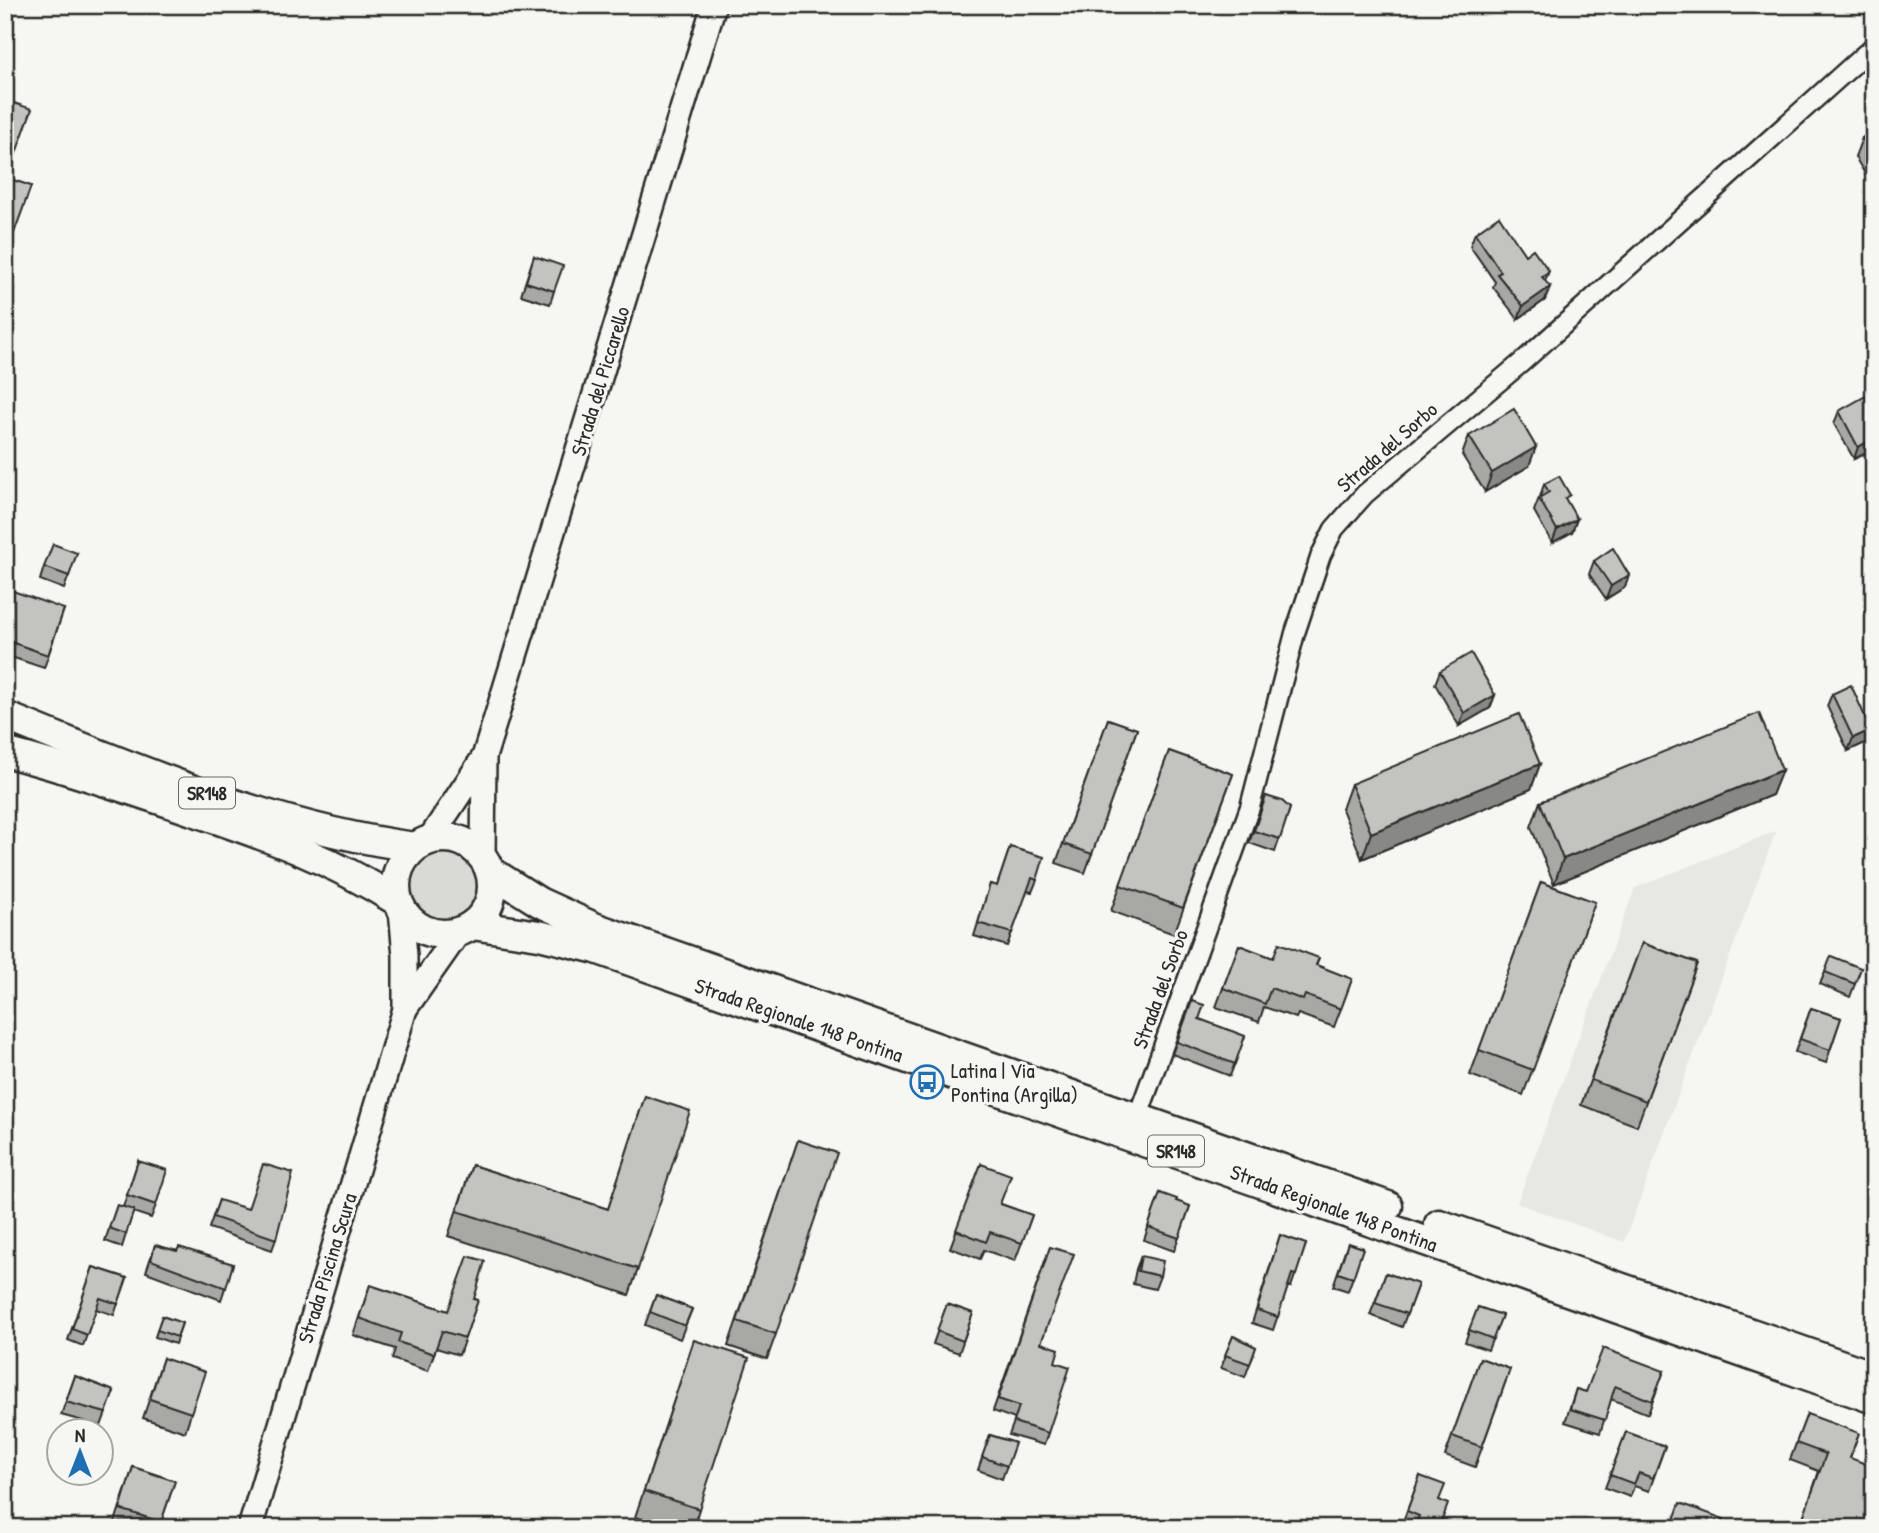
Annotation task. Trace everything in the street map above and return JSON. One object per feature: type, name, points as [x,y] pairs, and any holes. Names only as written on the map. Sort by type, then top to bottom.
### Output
[{"type":"main road","name":"Strada Regionale 148 Pontina","points":[[5,716],[274,817],[336,834],[422,843],[459,840],[486,864],[539,902],[601,929],[1874,1376]]},
{"type":"main road","name":"Strada Regionale 148 Pontina","points":[[5,752],[135,791],[334,863],[399,905],[415,925],[429,932],[466,929],[548,937],[596,949],[1874,1399]]},
{"type":"main road","points":[[399,905],[397,871],[404,858],[422,843]]},
{"type":"main road","points":[[466,929],[483,915],[490,901],[486,864]]},
{"type":"street","name":"Strada del Piccarello","points":[[486,864],[484,757],[714,5]]},
{"type":"street","name":"Strada del Sorbo","points":[[1138,1116],[1250,807],[1294,633],[1321,555],[1334,529],[1365,494],[1521,363],[1874,46]]},
{"type":"street","name":"Strada del Piccarello","points":[[422,843],[484,757]]},
{"type":"street","name":"Strada Piscina Scura","points":[[250,1528],[405,1009],[405,956],[399,905]]},
{"type":"street","name":"Strada Piscina Scura","points":[[405,1009],[466,929]]},
{"type":"shaded area","points":[[1776,831],[1624,1242],[1517,1203],[1635,888]]},
{"type":"shaded area","points":[[443,847],[458,850],[471,859],[480,872],[483,887],[480,902],[471,915],[458,924],[443,927],[428,924],[415,915],[406,902],[403,887],[406,872],[415,859],[428,850]]},
{"type":"building","points":[[5,100],[32,109],[7,178],[31,186],[10,244],[5,242]]},
{"type":"building","points":[[1874,131],[1874,158],[1862,138]]},
{"type":"building","points":[[1499,216],[1525,255],[1533,249],[1549,271],[1542,277],[1550,287],[1523,306],[1497,274],[1501,272],[1475,233]]},
{"type":"building","points":[[534,256],[563,266],[554,291],[526,282]]},
{"type":"building","points":[[1871,393],[1874,398],[1874,438],[1858,447],[1839,411]]},
{"type":"building","points":[[1514,409],[1536,447],[1492,473],[1469,436]]},
{"type":"building","points":[[5,451],[10,453],[5,464]]},
{"type":"building","points":[[1559,476],[1570,495],[1565,498],[1577,519],[1557,530],[1539,498],[1549,492],[1544,484]]},
{"type":"building","points":[[53,544],[77,553],[69,576],[44,567]]},
{"type":"building","points":[[1613,548],[1629,575],[1611,586],[1594,561]]},
{"type":"building","points":[[10,590],[64,609],[48,655],[5,640],[5,604]]},
{"type":"building","points":[[1471,653],[1495,695],[1464,713],[1440,671]]},
{"type":"building","points":[[1851,685],[1871,730],[1853,738],[1832,694]]},
{"type":"building","points":[[1759,713],[1782,770],[1563,859],[1540,802]]},
{"type":"building","points":[[1519,714],[1540,764],[1371,833],[1351,784]]},
{"type":"building","points":[[1108,719],[1137,729],[1092,854],[1063,844]]},
{"type":"building","points":[[1169,751],[1233,774],[1183,908],[1120,885]]},
{"type":"building","points":[[1266,796],[1282,801],[1290,808],[1280,839],[1254,831]]},
{"type":"building","points":[[1010,847],[1044,857],[1037,880],[1032,878],[1012,933],[978,923],[990,884],[997,886]]},
{"type":"building","points":[[1541,882],[1595,902],[1533,1070],[1479,1050]]},
{"type":"building","points":[[1279,943],[1319,958],[1316,965],[1352,979],[1341,1009],[1305,995],[1303,1000],[1271,988],[1265,1004],[1223,988],[1239,945],[1273,958]]},
{"type":"building","points":[[1642,943],[1697,963],[1646,1101],[1591,1080]]},
{"type":"building","points":[[1831,956],[1861,968],[1855,984],[1825,972]]},
{"type":"building","points":[[1192,1001],[1204,1005],[1199,1019],[1245,1036],[1235,1064],[1177,1042]]},
{"type":"building","points":[[1811,1008],[1841,1018],[1830,1050],[1800,1039]]},
{"type":"building","points":[[645,1096],[690,1111],[638,1269],[457,1211],[472,1165],[608,1209]]},
{"type":"building","points":[[798,1140],[837,1153],[776,1334],[737,1321]]},
{"type":"building","points":[[138,1161],[167,1170],[156,1205],[127,1195]]},
{"type":"building","points":[[263,1164],[293,1173],[276,1239],[213,1217],[219,1200],[248,1209]]},
{"type":"building","points":[[981,1164],[1011,1175],[1000,1204],[1032,1215],[1022,1243],[990,1232],[986,1242],[956,1230]]},
{"type":"building","points":[[1160,1193],[1190,1206],[1179,1238],[1148,1227]]},
{"type":"building","points":[[117,1205],[134,1210],[126,1234],[109,1228]]},
{"type":"building","points":[[1280,1235],[1306,1244],[1296,1275],[1292,1274],[1278,1317],[1257,1310]]},
{"type":"building","points":[[1348,1243],[1363,1248],[1353,1278],[1338,1273]]},
{"type":"building","points":[[155,1245],[177,1251],[179,1247],[233,1264],[226,1288],[151,1260]]},
{"type":"building","points":[[1050,1247],[1074,1254],[1041,1343],[1059,1349],[1055,1362],[1070,1367],[1048,1433],[1014,1422],[1019,1406],[998,1399]]},
{"type":"building","points":[[468,1256],[485,1261],[474,1299],[478,1300],[465,1338],[442,1331],[434,1354],[398,1342],[401,1333],[359,1318],[370,1285],[448,1311]]},
{"type":"building","points":[[1141,1256],[1163,1261],[1160,1276],[1138,1271]]},
{"type":"building","points":[[93,1267],[127,1278],[118,1304],[100,1298],[87,1335],[72,1329]]},
{"type":"building","points":[[1386,1273],[1418,1284],[1407,1314],[1375,1303]]},
{"type":"building","points":[[656,1295],[692,1309],[685,1326],[650,1312]]},
{"type":"building","points":[[947,1304],[973,1313],[963,1341],[937,1331]]},
{"type":"building","points":[[1478,1307],[1502,1315],[1493,1339],[1469,1330]]},
{"type":"building","points":[[162,1316],[182,1323],[177,1337],[157,1330]]},
{"type":"building","points":[[1233,1336],[1256,1347],[1250,1364],[1225,1355]]},
{"type":"building","points":[[694,1340],[749,1358],[699,1509],[644,1491]]},
{"type":"building","points":[[1603,1348],[1664,1371],[1652,1401],[1615,1386],[1605,1420],[1570,1409],[1576,1389],[1586,1392]]},
{"type":"building","points":[[163,1358],[205,1372],[191,1413],[150,1399]]},
{"type":"building","points":[[1480,1358],[1510,1369],[1482,1447],[1452,1436]]},
{"type":"building","points":[[75,1376],[114,1391],[106,1413],[66,1402]]},
{"type":"building","points":[[1807,1414],[1859,1433],[1850,1458],[1874,1467],[1874,1514],[1869,1528],[1816,1528],[1801,1523],[1826,1454],[1796,1443]]},
{"type":"building","points":[[1626,1432],[1665,1446],[1653,1478],[1639,1473],[1634,1484],[1610,1475]]},
{"type":"building","points":[[990,1435],[1015,1443],[1007,1466],[982,1457]]},
{"type":"building","points":[[133,1467],[175,1481],[161,1522],[120,1509]]},
{"type":"building","points":[[1420,1476],[1445,1485],[1439,1500],[1448,1504],[1439,1528],[1414,1528],[1419,1516],[1407,1511]]},
{"type":"building","points":[[1680,1503],[1724,1519],[1721,1528],[1671,1528]]},
{"type":"place","name":"Latina | Via Pontina (Argilla)","points":[[927,1082]]}]
